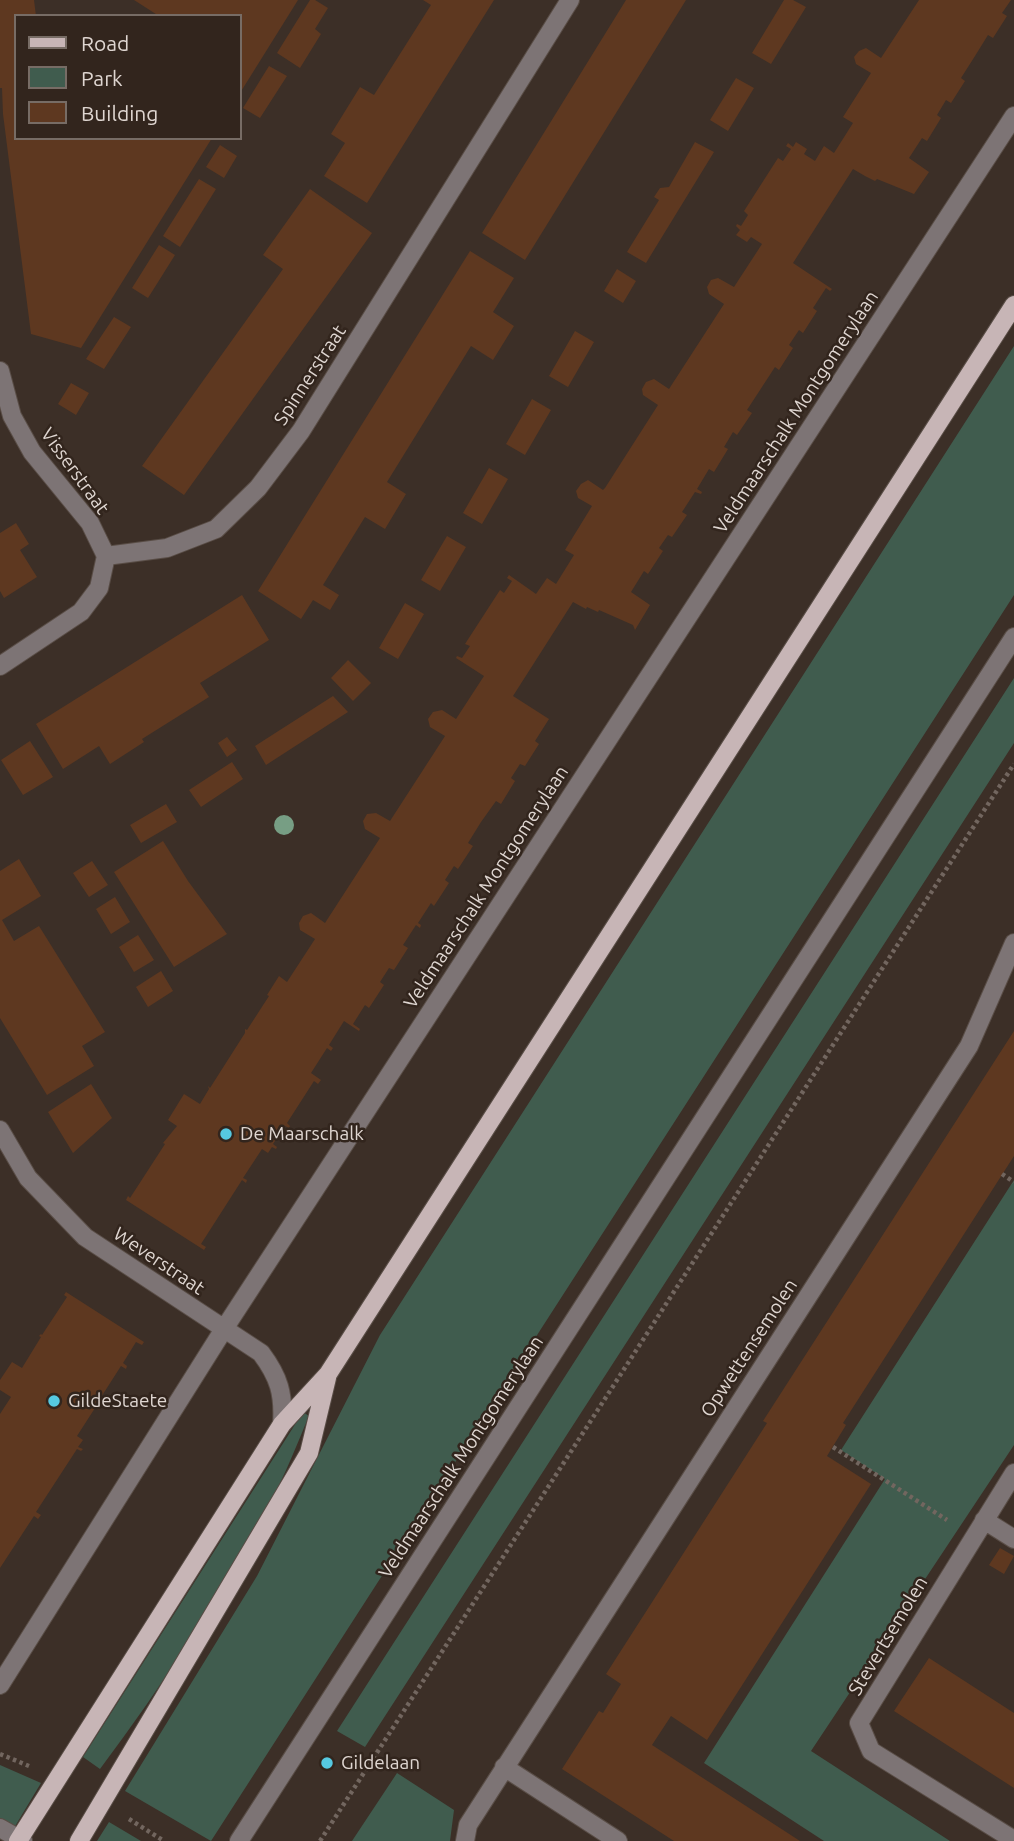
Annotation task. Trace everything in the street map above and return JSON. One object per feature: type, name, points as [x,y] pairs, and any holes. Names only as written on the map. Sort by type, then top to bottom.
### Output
[{"type":"main road","points":[[20,1840],[282,1424],[328,1374],[1014,305]]},
{"type":"main road","points":[[79,1841],[309,1453],[328,1374]]},
{"type":"street","name":"Spinnerstraat","points":[[106,556],[167,548],[216,529],[258,488],[300,431],[570,0]]},
{"type":"street","name":"Veldmaarschalk Montgomerylaan","points":[[0,1685],[224,1329],[1014,116]]},
{"type":"street","name":"Visserstraat","points":[[0,371],[12,416],[32,452],[90,523],[106,556]]},
{"type":"street","points":[[0,666],[81,612],[99,588],[106,556]]},
{"type":"street","name":"Veldmaarschalk Montgomerylaan","points":[[239,1841],[1014,637]]},
{"type":"street","name":"Opwettensemolen","points":[[466,1833],[504,1767],[969,1046],[1014,943]]},
{"type":"street","name":"Weverstraat","points":[[0,1130],[28,1178],[85,1237],[261,1353],[272,1367],[284,1400],[282,1424]]},
{"type":"street","name":"Stevertsemolen","points":[[1014,1473],[859,1723],[871,1751],[1014,1840]]},
{"type":"street","points":[[984,1520],[1014,1539]]},
{"type":"street","points":[[504,1767],[618,1841]]},
{"type":"street","points":[[0,1828],[20,1840]]},
{"type":"path","points":[[320,1841],[1014,764]]},
{"type":"path","points":[[1002,1174],[1014,1182]]},
{"type":"path","points":[[833,1447],[973,1537]]},
{"type":"green space","points":[[1014,346],[1014,595],[211,1841],[125,1791],[257,1576],[380,1335]]},
{"type":"green space","points":[[1014,678],[1014,743],[365,1747],[337,1731]]},
{"type":"green space","points":[[1014,1180],[1014,1445],[811,1751],[950,1841],[824,1841],[704,1763],[885,1479],[841,1450]]},
{"type":"green space","points":[[303,1412],[309,1416],[282,1479],[253,1534],[191,1637],[100,1769],[83,1757]]},
{"type":"green space","points":[[0,1765],[41,1783],[14,1828],[0,1820]]},
{"type":"green space","points":[[397,1773],[454,1810],[450,1841],[352,1841]]},
{"type":"green space","points":[[109,1822],[141,1841],[97,1841]]},
{"type":"building","points":[[0,0],[34,0],[36,14],[14,14],[14,140],[211,140],[81,348],[31,334],[0,88]]},
{"type":"building","points":[[134,0],[298,0],[242,90],[242,14],[156,14]]},
{"type":"building","points":[[310,0],[328,8],[315,29],[321,34],[300,68],[277,53]]},
{"type":"building","points":[[423,0],[494,0],[367,203],[324,176],[345,143],[331,134],[360,87],[374,95],[431,5]]},
{"type":"building","points":[[626,0],[686,0],[525,260],[482,233]]},
{"type":"building","points":[[784,0],[793,0],[806,7],[771,64],[752,53]]},
{"type":"building","points":[[919,0],[1011,0],[1002,13],[1007,16],[993,38],[988,35],[961,78],[965,81],[951,103],[946,100],[937,115],[941,118],[927,141],[922,138],[909,158],[929,172],[914,194],[877,179],[875,181],[853,169],[793,263],[832,289],[830,291],[826,288],[813,308],[817,311],[803,333],[799,330],[789,345],[793,348],[779,370],[775,367],[747,410],[752,413],[737,435],[733,432],[724,447],[728,449],[714,472],[709,469],[697,489],[701,494],[695,492],[682,512],[687,515],[672,537],[668,535],[659,548],[663,551],[648,574],[644,571],[631,592],[650,605],[635,630],[633,625],[573,602],[513,696],[549,719],[535,741],[539,744],[525,766],[520,764],[511,778],[515,781],[501,804],[496,801],[481,822],[468,843],[473,846],[458,869],[454,866],[445,880],[449,883],[434,906],[431,903],[418,923],[420,928],[416,925],[403,945],[408,948],[394,970],[389,968],[380,982],[384,985],[369,1008],[365,1005],[353,1024],[359,1031],[344,1021],[329,1045],[333,1048],[331,1051],[327,1048],[311,1073],[321,1080],[318,1084],[314,1081],[287,1123],[289,1128],[285,1126],[273,1144],[276,1149],[272,1147],[268,1153],[262,1149],[243,1178],[247,1180],[246,1183],[242,1180],[201,1244],[206,1247],[204,1250],[126,1200],[128,1196],[130,1198],[165,1144],[163,1143],[177,1126],[168,1120],[184,1094],[200,1104],[209,1089],[208,1086],[210,1088],[279,976],[287,982],[315,939],[300,930],[299,923],[303,916],[311,913],[325,923],[380,838],[365,829],[363,821],[367,814],[376,813],[390,821],[445,736],[430,727],[428,719],[433,712],[442,710],[456,719],[484,676],[456,658],[462,658],[470,646],[465,644],[500,590],[504,593],[512,581],[507,578],[509,575],[536,594],[547,578],[556,584],[574,555],[565,550],[592,506],[578,498],[576,491],[588,480],[603,490],[605,488],[658,405],[643,395],[642,389],[646,382],[654,379],[669,389],[724,304],[709,294],[707,287],[711,280],[718,278],[734,287],[762,244],[751,237],[747,242],[736,235],[740,230],[736,226],[741,226],[748,215],[744,211],[778,158],[783,161],[791,149],[786,146],[788,143],[793,147],[796,142],[807,149],[804,154],[815,161],[824,146],[834,153],[853,123],[843,117],[871,73],[856,64],[854,57],[866,48],[881,58]]},
{"type":"building","points":[[269,66],[287,76],[260,118],[243,108]]},
{"type":"building","points":[[736,78],[754,88],[728,131],[710,120]]},
{"type":"building","points":[[695,142],[714,152],[646,263],[627,252],[659,200],[654,197],[660,188],[669,187]]},
{"type":"building","points":[[220,145],[237,156],[224,178],[206,167]]},
{"type":"building","points":[[199,179],[216,189],[180,247],[163,236]]},
{"type":"building","points":[[310,189],[372,233],[184,495],[142,466],[283,269],[263,255]]},
{"type":"building","points":[[159,245],[175,255],[148,298],[132,288]]},
{"type":"building","points":[[470,251],[514,278],[493,312],[514,326],[493,360],[471,346],[387,482],[406,494],[385,529],[365,517],[323,585],[339,595],[330,610],[313,600],[301,619],[258,591]]},
{"type":"building","points":[[617,269],[636,281],[623,303],[604,291]]},
{"type":"building","points":[[114,317],[131,327],[104,369],[86,359]]},
{"type":"building","points":[[575,331],[594,342],[568,387],[549,376]]},
{"type":"building","points":[[71,383],[89,393],[76,415],[58,404]]},
{"type":"building","points":[[532,399],[551,410],[525,455],[506,444]]},
{"type":"building","points":[[489,468],[508,479],[482,524],[463,513]]},
{"type":"building","points":[[16,523],[29,544],[20,550],[37,577],[4,598],[0,591],[0,533]]},
{"type":"building","points":[[447,536],[466,547],[440,591],[421,580]]},
{"type":"building","points":[[242,595],[269,640],[200,683],[209,697],[142,739],[144,742],[110,764],[99,746],[63,769],[36,724]]},
{"type":"building","points":[[405,603],[424,614],[398,659],[379,648]]},
{"type":"building","points":[[348,660],[371,683],[353,701],[331,678]]},
{"type":"building","points":[[333,696],[348,712],[266,765],[255,746]]},
{"type":"building","points":[[227,737],[237,750],[227,757],[218,743]]},
{"type":"building","points":[[30,741],[53,777],[23,795],[1,760]]},
{"type":"building","points":[[232,762],[243,779],[201,807],[189,790]]},
{"type":"building","points":[[166,804],[177,822],[141,843],[130,825]]},
{"type":"building","points":[[163,841],[227,934],[174,967],[114,872]]},
{"type":"building","points":[[19,859],[41,896],[2,920],[14,941],[39,926],[105,1032],[82,1046],[94,1066],[47,1095],[0,1018],[0,871]]},
{"type":"building","points":[[92,861],[108,885],[89,897],[73,873]]},
{"type":"building","points":[[115,897],[130,922],[111,934],[96,909]]},
{"type":"building","points":[[138,935],[154,960],[134,972],[119,947]]},
{"type":"building","points":[[161,971],[173,991],[148,1007],[136,987]]},
{"type":"building","points":[[1014,1031],[1014,1156],[843,1423],[846,1425],[827,1456],[871,1484],[707,1740],[671,1716],[652,1745],[800,1841],[674,1841],[562,1769],[599,1711],[603,1713],[621,1684],[606,1674],[767,1423],[763,1421]]},
{"type":"building","points":[[91,1084],[112,1118],[73,1153],[48,1112]]},
{"type":"building","name":"GildeStaete","points":[[66,1292],[144,1342],[142,1345],[136,1342],[123,1363],[127,1366],[126,1369],[121,1366],[96,1405],[99,1410],[95,1408],[77,1436],[83,1440],[78,1447],[83,1449],[77,1449],[36,1512],[41,1515],[38,1519],[34,1516],[0,1568],[0,1414],[11,1397],[0,1390],[0,1380],[12,1362],[22,1368],[41,1337],[39,1336],[67,1297],[64,1295]]},
{"type":"building","points":[[1000,1548],[1014,1556],[1004,1574],[989,1565]]},
{"type":"building","points":[[929,1658],[1014,1713],[1014,1788],[894,1711]]},
{"type":"place","name":"De Maarschalk","points":[[226,1134]]},
{"type":"place","name":"GildeStaete","points":[[54,1401]]},
{"type":"place","name":"Gildelaan","points":[[327,1763]]}]
